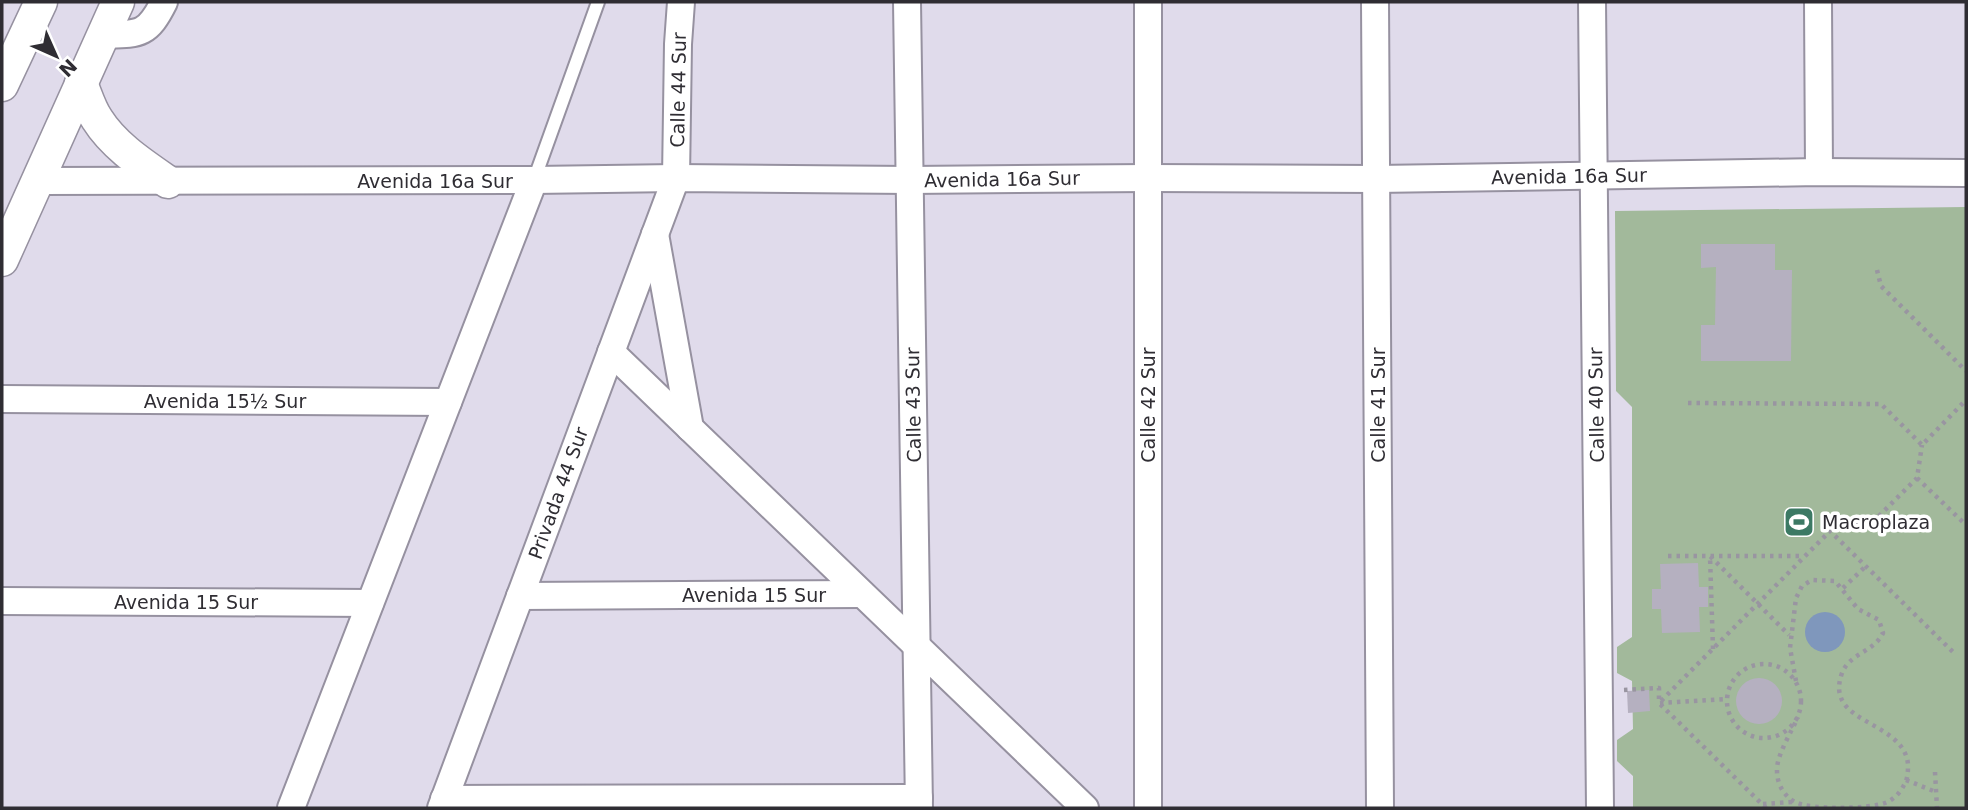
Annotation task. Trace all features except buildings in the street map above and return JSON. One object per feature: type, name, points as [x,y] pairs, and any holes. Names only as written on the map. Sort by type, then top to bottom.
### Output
[{"type":"street","points":[[2,85],[41,2]]},
{"type":"street","points":[[2,260],[118,2]]},
{"type":"street","points":[[103,35],[137,34],[147,30],[164,2]]},
{"type":"street","name":"Calle 44 Sur","points":[[676,178],[681,2]]},
{"type":"street","name":"Calle 43 Sur","points":[[907,2],[919,803]]},
{"type":"street","name":"Calle 42 Sur","points":[[1148,2],[1148,808]]},
{"type":"street","name":"Calle 41 Sur","points":[[1375,2],[1380,808]]},
{"type":"street","name":"Calle 40 Sur","points":[[1592,2],[1600,808]]},
{"type":"street","points":[[1818,2],[1819,172]]},
{"type":"street","points":[[81,83],[96,118],[110,136],[168,182]]},
{"type":"street","name":"Avenida 16a Sur","points":[[38,181],[1377,179],[1819,172],[1966,173]]},
{"type":"street","name":"Privada 44 Sur","points":[[442,804],[676,178]]},
{"type":"street","points":[[290,808],[534,180]]},
{"type":"street","points":[[655,234],[691,428]]},
{"type":"street","points":[[611,352],[1085,808]]},
{"type":"street","name":"Avenida 15½ Sur","points":[[2,399],[448,402]]},
{"type":"street","name":"Avenida 15 Sur","points":[[520,596],[862,594]]},
{"type":"street","name":"Avenida 15 Sur","points":[[2,601],[370,603]]},
{"type":"street","points":[[442,804],[919,803]]},
{"type":"lane","points":[[534,180],[598,2]]},
{"type":"path","points":[[1877,270],[1881,286],[1966,371]]},
{"type":"path","points":[[1660,703],[1830,531],[1873,522],[1917,478],[1922,445],[1966,400]]},
{"type":"path","points":[[1688,403],[1881,404],[1922,445]]},
{"type":"path","points":[[1917,478],[1966,524]]},
{"type":"path","points":[[1830,531],[1955,654]]},
{"type":"path","points":[[1668,556],[1805,556]]},
{"type":"path","points":[[1710,556],[1790,635]]},
{"type":"path","points":[[1710,556],[1713,649]]},
{"type":"path","points":[[1843,588],[1866,566]]},
{"type":"path","points":[[1812,580],[1835,581],[1843,588],[1858,609],[1879,620],[1883,633],[1874,645],[1848,664],[1842,674],[1841,698],[1847,709],[1885,731],[1903,748],[1908,772],[1897,794],[1887,802],[1875,805],[1805,807],[1793,802],[1784,793],[1778,781],[1777,769],[1779,757],[1802,704],[1790,648],[1796,598],[1802,586],[1812,580]]},
{"type":"path","points":[[1796,681],[1778,666],[1755,664],[1735,677],[1727,699],[1729,712],[1735,723],[1744,732],[1755,737],[1768,738],[1780,734],[1791,727],[1798,717]]},
{"type":"path","points":[[1599,691],[1659,688],[1660,703],[1764,806],[1793,802]]},
{"type":"path","points":[[1660,703],[1727,699]]},
{"type":"path","points":[[1935,772],[1937,808]]},
{"type":"path","points":[[1906,780],[1936,792]]},
{"type":"green space","name":"Macroplaza","points":[[1966,207],[1966,808],[1633,808],[1633,776],[1617,761],[1617,740],[1633,729],[1632,681],[1617,673],[1617,647],[1632,637],[1632,407],[1616,391],[1615,211]]},
{"type":"water","points":[[1825,612],[1839,618],[1845,632],[1839,646],[1825,652],[1811,646],[1805,632],[1811,618]]},
{"type":"place","name":"Macroplaza","points":[[1799,522]]}]
